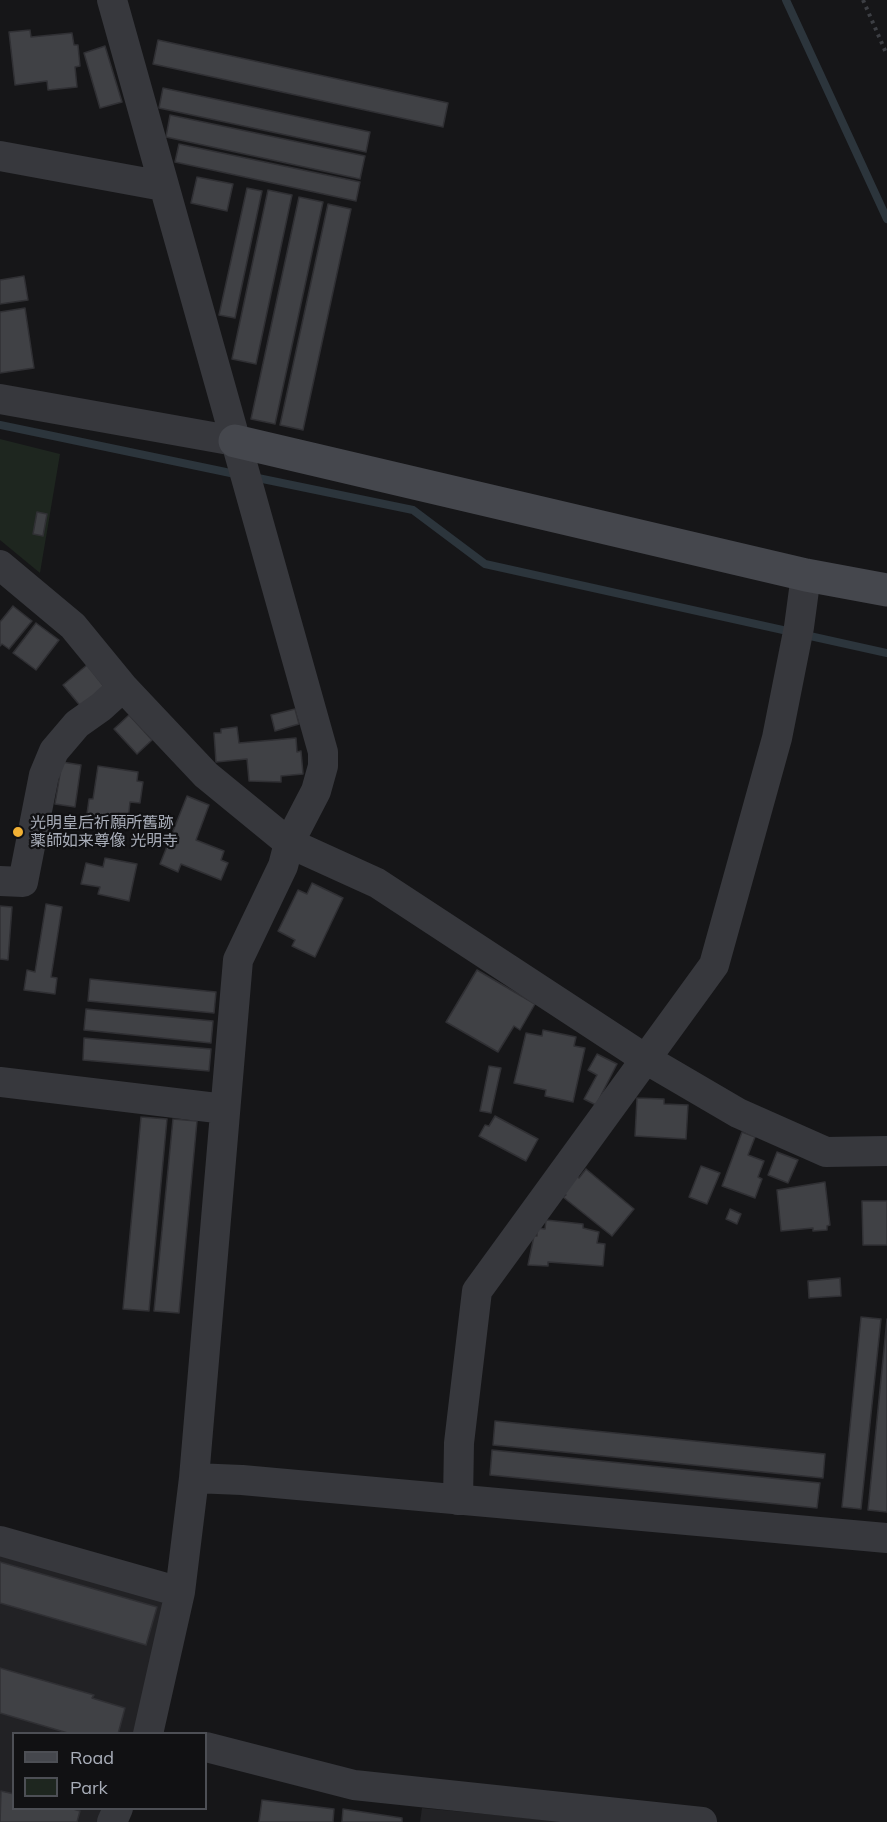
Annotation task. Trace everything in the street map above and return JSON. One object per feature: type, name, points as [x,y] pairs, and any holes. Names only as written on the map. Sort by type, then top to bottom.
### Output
[{"type":"street","points":[[111,0],[323,752],[321,779],[289,843],[283,866],[238,960],[194,1478],[180,1592],[149,1732]]},
{"type":"street","points":[[0,156],[164,186]]},
{"type":"street","points":[[0,399],[235,441],[806,575],[887,590]]},
{"type":"street","points":[[0,565],[73,626],[123,687],[206,775],[289,843],[377,883],[644,1058],[738,1113],[826,1152],[887,1151]]},
{"type":"street","points":[[458,1500],[459,1443],[477,1291],[644,1058],[714,965],[777,738],[799,627],[806,575]]},
{"type":"street","points":[[0,881],[23,882],[44,775],[54,751],[77,723],[102,706],[123,687]]},
{"type":"street","points":[[0,1082],[225,1109]]},
{"type":"street","points":[[194,1478],[242,1480],[887,1538]]},
{"type":"street","points":[[0,1541],[180,1592]]},
{"type":"street","points":[[207,1748],[354,1785],[696,1822]]},
{"type":"path","points":[[863,0],[887,55]]},
{"type":"shaded area","points":[[0,1549],[156,1592],[167,1611],[134,1732],[12,1732],[12,1810],[101,1810],[97,1822],[0,1822]]},
{"type":"shaded area","points":[[422,1808],[570,1822],[420,1822]]},
{"type":"green space","points":[[0,439],[60,454],[40,573],[0,540]]},
{"type":"building","points":[[30,30],[31,37],[72,33],[74,45],[78,45],[80,66],[75,67],[77,87],[48,90],[47,81],[15,85],[9,32]]},
{"type":"building","points":[[158,40],[448,103],[443,127],[153,64]]},
{"type":"building","points":[[105,46],[122,102],[100,108],[84,53]]},
{"type":"building","points":[[163,88],[370,132],[366,152],[159,108]]},
{"type":"building","points":[[170,115],[365,156],[360,179],[166,137]]},
{"type":"building","points":[[179,144],[360,182],[356,201],[175,162]]},
{"type":"building","points":[[197,177],[233,184],[227,211],[191,203]]},
{"type":"building","points":[[247,188],[262,191],[235,318],[219,315]]},
{"type":"building","points":[[268,190],[292,195],[256,364],[232,359]]},
{"type":"building","points":[[299,197],[323,202],[275,424],[251,419]]},
{"type":"building","points":[[328,204],[351,209],[303,430],[280,425]]},
{"type":"building","points":[[24,276],[28,300],[0,304],[0,280]]},
{"type":"building","points":[[25,308],[34,368],[0,373],[0,312]]},
{"type":"building","points":[[37,512],[47,514],[43,536],[33,534]]},
{"type":"building","points":[[13,606],[32,621],[9,649],[2,644],[0,646],[0,622]]},
{"type":"building","points":[[36,623],[59,640],[36,670],[13,653]]},
{"type":"building","points":[[87,665],[106,689],[82,708],[63,685]]},
{"type":"building","points":[[295,709],[299,724],[275,731],[271,715]]},
{"type":"building","points":[[129,715],[152,740],[137,754],[114,729]]},
{"type":"building","points":[[237,727],[239,743],[296,738],[297,752],[301,751],[303,774],[281,776],[281,782],[249,781],[247,759],[216,762],[214,733],[221,733],[221,729]]},
{"type":"building","points":[[62,762],[81,765],[75,807],[55,804]]},
{"type":"building","points":[[98,766],[138,772],[137,781],[143,782],[140,803],[130,802],[128,820],[87,814],[89,799],[93,799]]},
{"type":"building","points":[[187,796],[209,805],[196,840],[224,851],[221,860],[228,863],[221,880],[181,864],[178,872],[160,864]]},
{"type":"building","points":[[105,858],[137,864],[129,901],[98,894],[100,887],[81,884],[86,863],[103,867]]},
{"type":"building","points":[[312,883],[343,898],[315,957],[292,946],[295,940],[278,931],[298,890],[307,894]]},
{"type":"building","points":[[46,904],[62,907],[51,977],[57,978],[55,994],[24,990],[27,970],[35,972]]},
{"type":"building","points":[[0,906],[12,907],[8,960],[0,959]]},
{"type":"building","points":[[477,970],[535,1004],[520,1030],[514,1026],[498,1052],[446,1022]]},
{"type":"building","points":[[90,979],[216,992],[214,1013],[88,1001]]},
{"type":"building","points":[[86,1009],[213,1021],[211,1043],[84,1030]]},
{"type":"building","points":[[543,1030],[576,1037],[574,1046],[585,1048],[573,1102],[545,1096],[546,1090],[514,1083],[526,1033],[542,1036]]},
{"type":"building","points":[[84,1038],[211,1049],[209,1071],[83,1060]]},
{"type":"building","points":[[597,1054],[617,1064],[596,1105],[584,1099],[597,1075],[588,1070]]},
{"type":"building","points":[[489,1066],[501,1068],[491,1113],[480,1111]]},
{"type":"building","points":[[637,1098],[664,1099],[664,1104],[688,1105],[686,1139],[635,1136]]},
{"type":"building","points":[[495,1116],[538,1139],[526,1161],[479,1136],[485,1125],[489,1126]]},
{"type":"building","points":[[141,1117],[167,1119],[149,1311],[123,1309]]},
{"type":"building","points":[[173,1119],[197,1121],[179,1313],[154,1311]]},
{"type":"building","points":[[742,1132],[755,1137],[748,1155],[764,1161],[758,1177],[762,1179],[755,1198],[722,1186]]},
{"type":"building","points":[[777,1152],[798,1160],[788,1183],[768,1175]]},
{"type":"building","points":[[701,1166],[720,1173],[707,1204],[689,1197]]},
{"type":"building","points":[[586,1169],[634,1209],[612,1236],[563,1197],[566,1195],[562,1191],[576,1175],[579,1178]]},
{"type":"building","points":[[825,1182],[830,1225],[827,1226],[827,1230],[813,1231],[813,1228],[781,1231],[777,1190]]},
{"type":"building","points":[[862,1201],[887,1201],[887,1245],[863,1245]]},
{"type":"building","points":[[730,1209],[741,1214],[737,1224],[726,1219]]},
{"type":"building","points":[[546,1220],[583,1224],[583,1228],[599,1232],[597,1243],[605,1244],[603,1266],[548,1262],[548,1266],[528,1265],[534,1236],[537,1236],[537,1228],[545,1229]]},
{"type":"building","points":[[840,1278],[841,1296],[809,1298],[808,1281]]},
{"type":"building","points":[[861,1317],[881,1319],[861,1509],[842,1507]]},
{"type":"building","points":[[887,1319],[887,1512],[868,1510]]},
{"type":"building","points":[[495,1421],[825,1454],[823,1478],[493,1445]]},
{"type":"building","points":[[492,1450],[820,1483],[817,1508],[490,1475]]},
{"type":"building","points":[[0,1562],[157,1607],[146,1645],[0,1603]]},
{"type":"building","points":[[0,1668],[94,1695],[92,1698],[125,1708],[119,1732],[64,1732],[0,1713]]},
{"type":"building","points":[[1,1791],[12,1794],[12,1810],[80,1811],[77,1822],[0,1822]]},
{"type":"building","points":[[262,1800],[334,1809],[333,1822],[259,1822]]},
{"type":"building","points":[[343,1809],[402,1818],[402,1822],[342,1822]]},
{"type":"waterway","points":[[786,0],[887,219]]},
{"type":"waterway","points":[[0,425],[240,475]]},
{"type":"waterway","points":[[253,477],[413,510],[485,564],[887,653]]},
{"type":"place","name":"光明皇后祈願所舊跡 薬師如来尊像 光明寺","points":[[18,832]]}]
